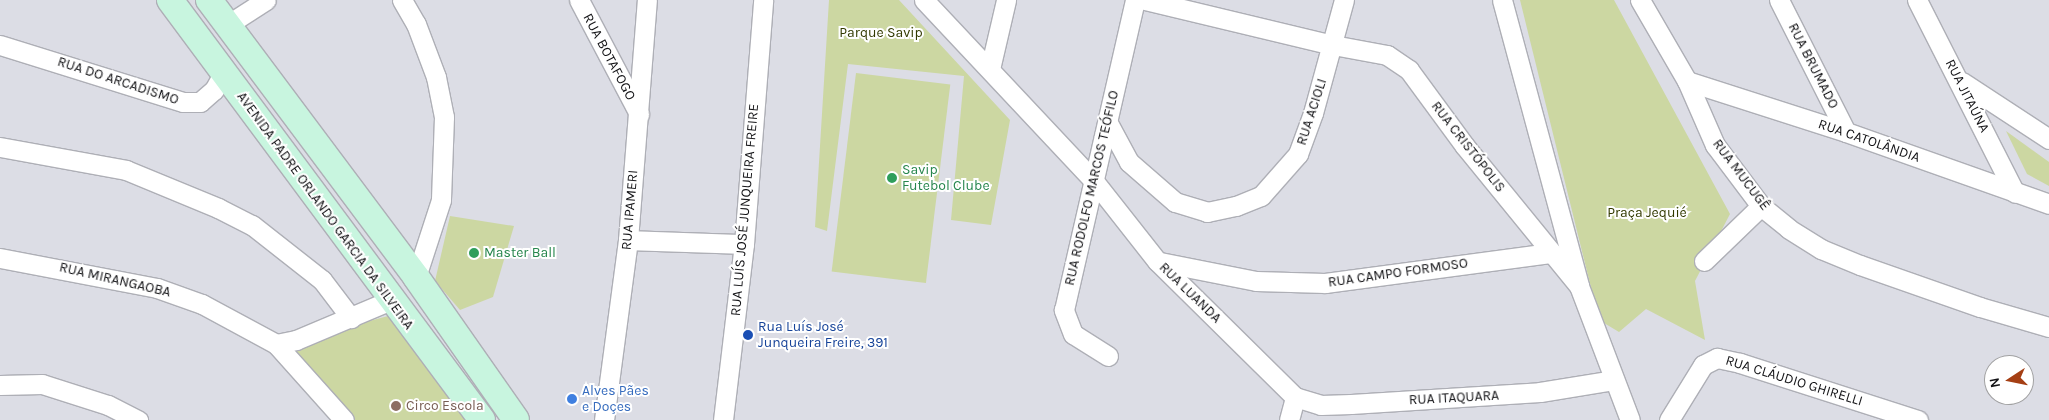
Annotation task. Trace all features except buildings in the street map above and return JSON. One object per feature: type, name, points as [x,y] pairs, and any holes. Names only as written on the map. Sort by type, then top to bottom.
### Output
[{"type":"main road","name":"AVENIDA PADRE ORLANDO GARCIA DA SILVEIRA","points":[[170,0],[482,420]]},
{"type":"main road","points":[[209,0],[416,277],[516,420]]},
{"type":"street","points":[[227,25],[266,0]]},
{"type":"street","points":[[402,0],[416,24],[436,77],[444,117],[442,200],[416,277]]},
{"type":"street","name":"RUA BOTAFOGO","points":[[579,0],[639,114]]},
{"type":"street","name":"RUA IPAMERI","points":[[604,420],[628,240],[647,0]]},
{"type":"street","name":"RUA LUÍS JOSÉ JUNQUEIRA FREIRE","points":[[724,420],[744,244],[763,0]]},
{"type":"street","name":"RUA LUANDA","points":[[924,0],[1094,181],[1157,261],[1295,397]]},
{"type":"street","points":[[990,70],[1006,0]]},
{"type":"street","name":"RUA RODOLFO MARCOS TEÓFILO","points":[[1108,356],[1073,334],[1064,313],[1135,0]]},
{"type":"street","name":"RUA CRISTÓPOLIS","points":[[1145,0],[1333,46],[1387,55],[1409,70],[1550,252],[1579,286]]},
{"type":"street","name":"RUA ACIOLI","points":[[1108,122],[1129,162],[1175,202],[1207,212],[1236,206],[1261,196],[1298,154],[1333,46],[1344,0]]},
{"type":"street","points":[[1502,0],[1579,286],[1613,380],[1630,420]]},
{"type":"street","name":"RUA MUCUGÊ","points":[[1640,0],[1687,81],[1715,145],[1761,206],[1789,230],[1821,249],[1980,307],[2049,327]]},
{"type":"street","name":"RUA BRUMADO","points":[[1780,0],[1846,132]]},
{"type":"street","name":"RUA JITAÚNA","points":[[1917,0],[1960,81],[2015,193]]},
{"type":"street","name":"RUA DO ARCADISMO","points":[[0,44],[183,102],[200,102],[214,90],[224,72]]},
{"type":"street","name":"RUA CATOLÂNDIA","points":[[1687,81],[1846,132],[2049,204]]},
{"type":"street","points":[[1960,81],[2049,139]]},
{"type":"street","points":[[0,147],[126,170],[218,208],[252,225],[326,284],[351,318]]},
{"type":"street","points":[[1704,261],[1761,206]]},
{"type":"street","points":[[628,240],[744,244]]},
{"type":"street","name":"RUA CAMPO FORMOSO","points":[[1157,261],[1256,281],[1325,283],[1550,252]]},
{"type":"street","name":"RUA MIRANGAOBA","points":[[0,258],[157,288],[219,312],[276,344],[344,420]]},
{"type":"street","points":[[276,344],[296,340],[391,300]]},
{"type":"street","name":"RUA CLÁUDIO GHIRELLI","points":[[1669,420],[1703,364],[1717,358],[1740,363],[1918,420]]},
{"type":"street","name":"RUA ITAQUARA","points":[[1295,397],[1321,404],[1351,404],[1540,392],[1613,380]]},
{"type":"street","points":[[0,385],[42,384],[108,405],[134,419]]},
{"type":"street","points":[[1289,420],[1295,397]]},
{"type":"green space","name":"Parque Savip","points":[[829,0],[899,0],[1010,120],[991,225],[951,220],[964,76],[848,64],[827,231],[815,227]]},
{"type":"green space","name":"Praça Jequié","points":[[1520,0],[1614,0],[1730,214],[1695,281],[1705,340],[1646,309],[1619,332],[1599,320]]},
{"type":"green space","name":"Savip Futebol Clube","points":[[856,73],[950,85],[926,283],[832,272]]},
{"type":"green space","points":[[2006,131],[2049,162],[2049,186],[2027,174]]},
{"type":"green space","name":"Master Ball","points":[[450,216],[514,226],[493,297],[460,310],[435,281]]},
{"type":"green space","points":[[388,316],[468,420],[346,420],[291,353],[362,323]]},
{"type":"place","name":"Savip Futebol Clube","points":[[892,178]]},
{"type":"place","name":"Master Ball","points":[[474,253]]},
{"type":"place","name":"Rua Luís José Junqueira Freire, 391","points":[[748,335]]},
{"type":"place","name":"Alves Pães e Doçes","points":[[572,399]]},
{"type":"place","name":"Circo Escola","points":[[396,406]]}]
